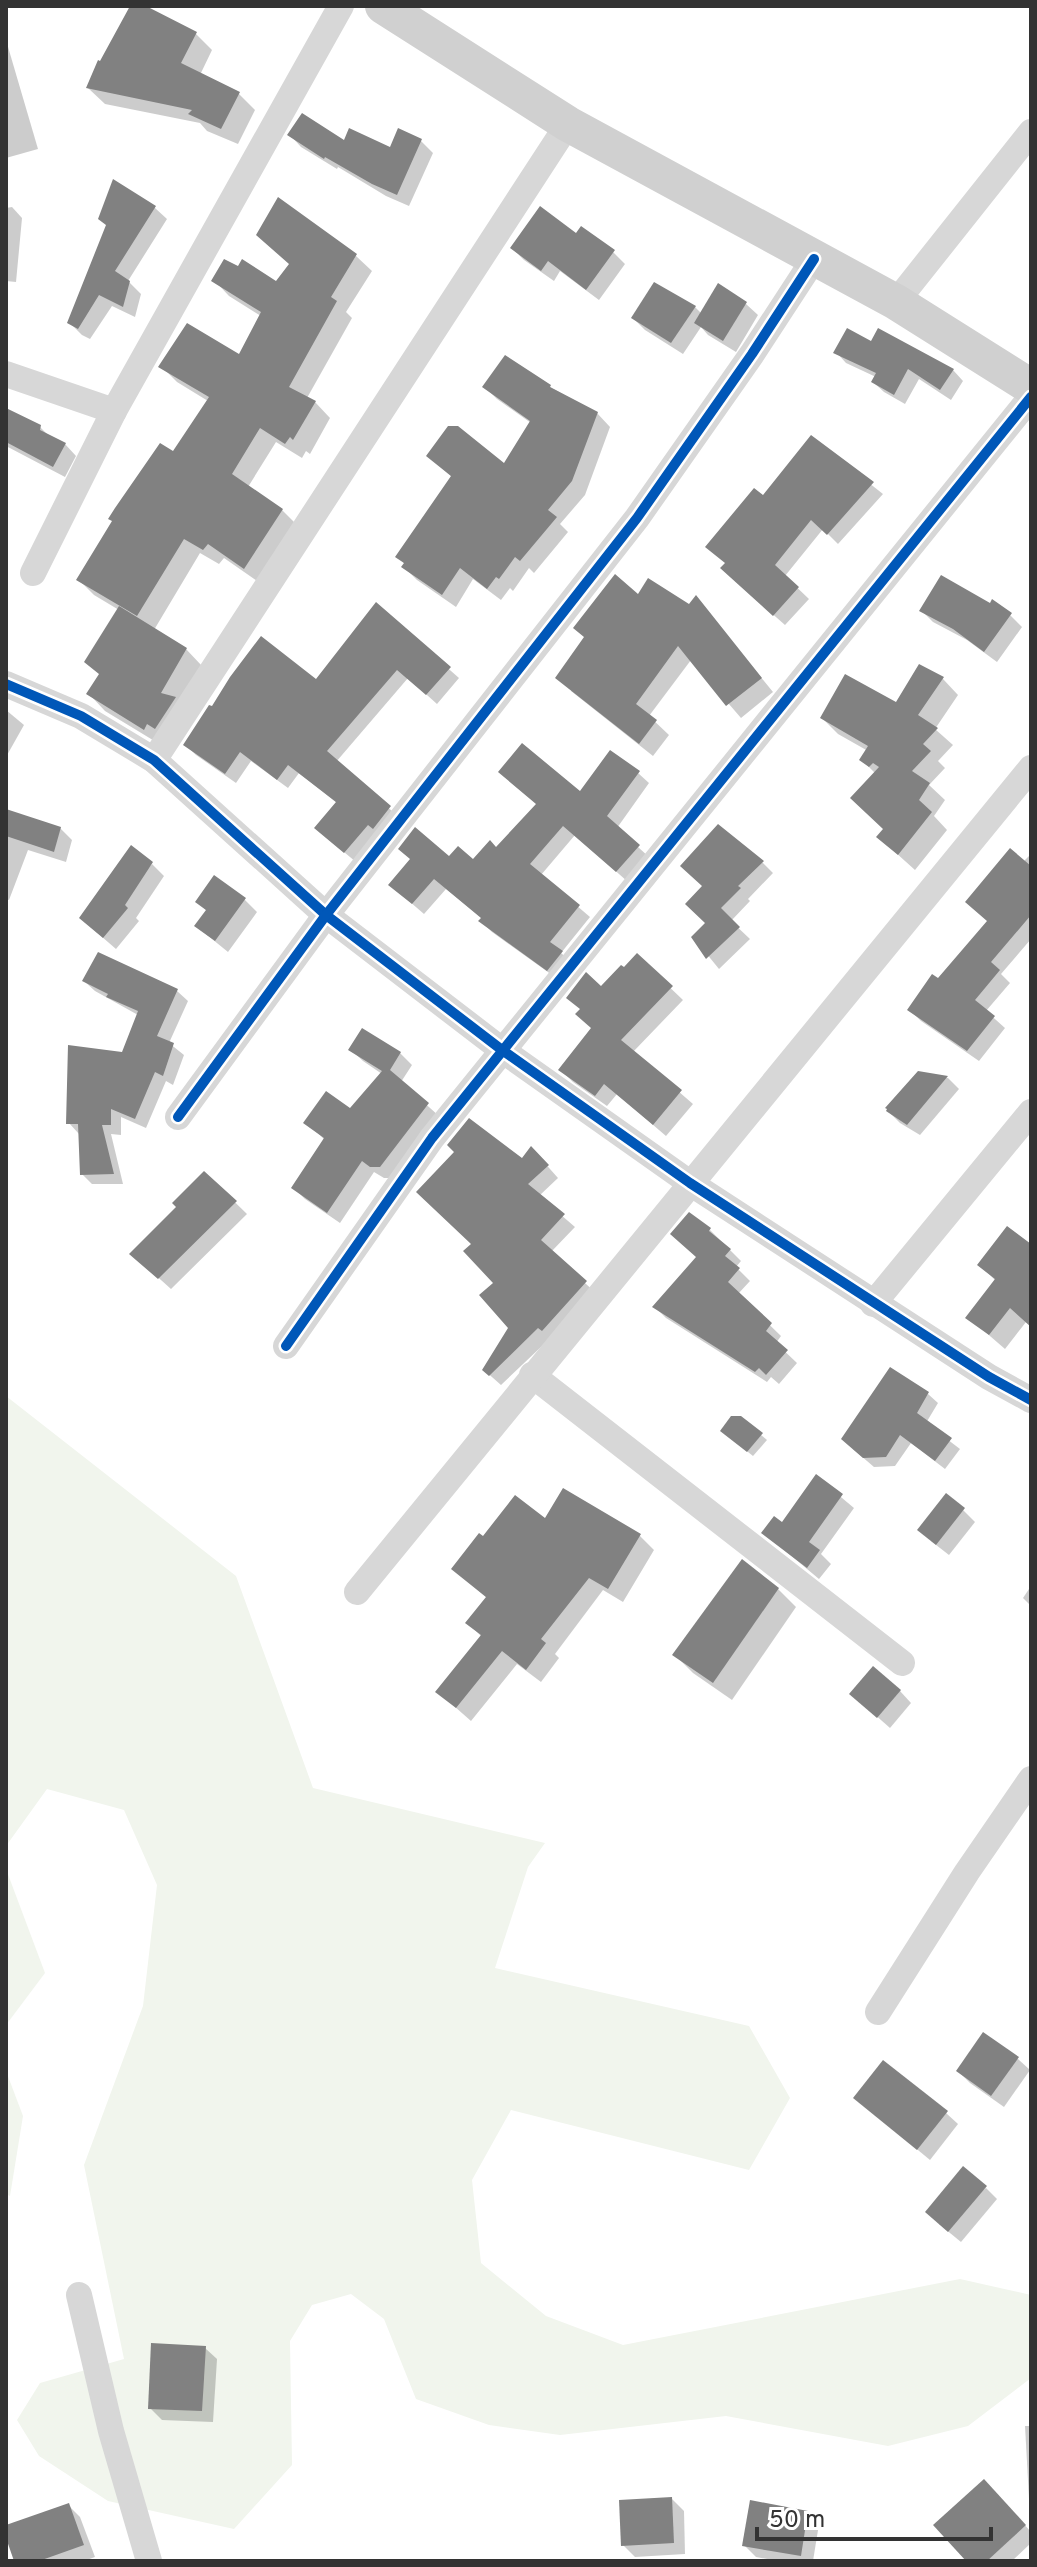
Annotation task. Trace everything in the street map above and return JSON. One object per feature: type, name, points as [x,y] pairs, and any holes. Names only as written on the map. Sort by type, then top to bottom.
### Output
[{"type":"main road","points":[[383,6],[568,124],[896,302],[1031,387]]},
{"type":"street","points":[[33,573],[114,411],[341,6]]},
{"type":"street","points":[[154,760],[568,124]]},
{"type":"street","points":[[896,302],[1031,132]]},
{"type":"street","points":[[178,1117],[326,915],[637,518],[752,354],[814,259]]},
{"type":"street","points":[[6,374],[114,411]]},
{"type":"street","points":[[286,1346],[423,1149],[1031,397]]},
{"type":"street","points":[[6,684],[81,716],[154,760],[326,915],[502,1050],[690,1183],[873,1304],[1031,1400]]},
{"type":"street","points":[[357,1592],[1031,768]]},
{"type":"street","points":[[873,1304],[1031,1112]]},
{"type":"street","points":[[532,1375],[902,1663]]},
{"type":"street","points":[[878,2012],[967,1872],[1031,1779]]},
{"type":"street","points":[[79,2295],[111,2431],[149,2561]]},
{"type":"shaded area","points":[[6,1396],[236,1576],[313,1788],[545,1843],[528,1867],[495,1968],[749,2026],[790,2098],[749,2170],[511,2110],[472,2180],[481,2263],[546,2316],[623,2345],[960,2279],[1031,2295],[1031,2378],[968,2426],[888,2446],[726,2416],[560,2435],[489,2425],[416,2399],[384,2319],[351,2294],[312,2305],[290,2341],[292,2465],[234,2529],[108,2501],[39,2456],[17,2420],[40,2383],[124,2359],[84,2165],[143,2006],[157,1885],[124,1810],[47,1789],[6,1846]]},
{"type":"shaded area","points":[[6,1869],[45,1973],[6,2025]]},
{"type":"shaded area","points":[[6,2071],[23,2116],[10,2196],[6,2194]]},
{"type":"building","points":[[130,6],[146,6],[197,32],[181,63],[240,92],[221,129],[188,114],[192,110],[86,88],[98,60]]},
{"type":"building","points":[[302,113],[344,140],[349,128],[390,147],[398,128],[422,139],[397,195],[324,159],[287,135]]},
{"type":"building","points":[[113,179],[156,206],[115,271],[130,281],[123,307],[99,295],[78,329],[67,323],[106,225],[98,219]]},
{"type":"building","points":[[278,197],[357,254],[331,297],[337,301],[289,387],[316,401],[293,440],[290,437],[285,444],[260,428],[232,474],[283,509],[244,569],[208,544],[203,550],[184,539],[137,616],[76,580],[112,521],[108,519],[160,443],[173,451],[209,397],[158,367],[187,323],[239,354],[261,312],[211,281],[224,259],[238,266],[242,259],[276,281],[289,264],[256,235]]},
{"type":"building","points":[[540,206],[576,233],[581,226],[615,250],[586,290],[548,261],[541,271],[510,248]]},
{"type":"building","points":[[654,282],[696,306],[671,343],[631,318]]},
{"type":"building","points":[[718,283],[747,302],[723,341],[694,323]]},
{"type":"building","points":[[847,328],[871,341],[878,328],[954,369],[940,390],[908,369],[894,395],[871,382],[876,373],[833,353]]},
{"type":"building","points":[[505,355],[550,387],[598,412],[572,481],[548,510],[557,517],[520,561],[515,557],[499,579],[496,577],[487,589],[460,568],[442,595],[401,567],[404,563],[395,557],[451,476],[426,456],[448,426],[458,426],[504,463],[530,421],[482,387]]},
{"type":"building","points":[[6,408],[41,425],[40,430],[66,443],[53,467],[6,442]]},
{"type":"building","points":[[811,435],[874,482],[827,535],[811,520],[775,565],[799,587],[773,616],[720,568],[725,563],[705,547],[754,488],[763,495]]},
{"type":"building","points":[[615,574],[638,594],[648,578],[689,604],[696,595],[762,678],[726,706],[678,646],[636,704],[657,720],[639,744],[555,678],[584,637],[573,628]]},
{"type":"building","points":[[941,575],[990,603],[992,599],[1012,613],[984,652],[953,629],[919,611]]},
{"type":"building","points":[[376,602],[451,667],[426,695],[397,670],[327,751],[391,806],[373,829],[368,825],[344,853],[314,828],[336,802],[288,765],[277,780],[240,752],[225,774],[183,745],[261,636],[316,679]]},
{"type":"building","points":[[119,606],[187,648],[161,693],[176,697],[155,729],[147,724],[144,730],[86,694],[99,674],[84,662]]},
{"type":"building","points":[[919,664],[944,677],[918,715],[938,728],[923,744],[931,751],[912,771],[930,783],[919,800],[932,812],[898,855],[876,837],[883,829],[850,798],[879,767],[873,763],[869,767],[859,760],[868,746],[820,718],[845,674],[896,702]]},
{"type":"building","points":[[522,743],[580,791],[610,750],[640,771],[607,816],[640,845],[616,872],[563,826],[530,864],[580,905],[550,942],[563,951],[547,971],[478,921],[481,918],[434,879],[412,904],[388,885],[410,859],[398,849],[415,827],[449,856],[458,846],[473,859],[490,840],[496,847],[536,804],[498,772]]},
{"type":"building","points":[[6,809],[61,827],[54,852],[6,836]]},
{"type":"building","points":[[718,824],[764,861],[721,908],[740,927],[706,959],[691,937],[705,923],[685,904],[702,886],[680,866]]},
{"type":"building","points":[[131,845],[153,862],[125,905],[128,908],[103,938],[79,918]]},
{"type":"building","points":[[1010,848],[1031,866],[1031,915],[991,962],[1000,970],[975,1000],[995,1016],[967,1051],[907,1010],[932,974],[938,978],[987,921],[965,902]]},
{"type":"building","points":[[214,875],[246,898],[215,941],[194,926],[206,910],[195,902]]},
{"type":"building","points":[[98,952],[178,989],[157,1036],[174,1043],[163,1076],[155,1072],[135,1119],[111,1109],[111,1125],[102,1125],[114,1174],[80,1175],[78,1124],[66,1124],[68,1045],[122,1052],[138,1011],[106,997],[108,994],[82,981]]},
{"type":"building","points":[[637,953],[673,986],[621,1040],[682,1090],[653,1125],[604,1084],[595,1096],[558,1070],[591,1028],[575,1014],[580,1009],[566,998],[586,972],[601,986]]},
{"type":"building","points":[[362,1028],[401,1052],[390,1070],[429,1103],[380,1167],[370,1167],[362,1161],[327,1213],[291,1188],[324,1138],[303,1123],[326,1091],[350,1108],[382,1071],[348,1050]]},
{"type":"building","points":[[918,1071],[948,1076],[907,1125],[885,1108]]},
{"type":"building","points":[[469,1118],[522,1158],[531,1146],[549,1165],[528,1184],[565,1214],[541,1240],[587,1281],[542,1331],[538,1328],[489,1376],[482,1370],[508,1328],[479,1295],[493,1283],[463,1251],[471,1244],[416,1192],[454,1152],[447,1145]]},
{"type":"building","points":[[204,1171],[237,1201],[158,1279],[129,1254],[176,1207],[172,1203]]},
{"type":"building","points":[[689,1212],[711,1228],[709,1231],[731,1249],[725,1256],[740,1268],[728,1282],[772,1323],[766,1331],[788,1350],[766,1375],[759,1368],[755,1372],[652,1307],[696,1257],[670,1234]]},
{"type":"building","points":[[1007,1226],[1031,1244],[1031,1327],[1010,1308],[989,1335],[965,1318],[995,1279],[977,1265]]},
{"type":"building","points":[[890,1367],[929,1392],[917,1413],[952,1438],[935,1461],[900,1435],[886,1457],[863,1458],[841,1439]]},
{"type":"building","points":[[731,1416],[741,1416],[763,1433],[747,1452],[720,1431]]},
{"type":"building","points":[[816,1474],[843,1494],[809,1542],[820,1550],[807,1568],[761,1533],[774,1516],[782,1522]]},
{"type":"building","points":[[563,1488],[641,1534],[608,1589],[589,1578],[541,1639],[546,1643],[526,1670],[502,1651],[456,1708],[435,1692],[481,1635],[465,1623],[486,1597],[451,1569],[479,1533],[483,1536],[515,1495],[545,1518]]},
{"type":"building","points":[[946,1493],[965,1508],[936,1545],[917,1530]]},
{"type":"building","points":[[742,1559],[779,1588],[713,1683],[672,1655]]},
{"type":"building","points":[[873,1666],[901,1690],[877,1718],[849,1694]]},
{"type":"building","points":[[983,2032],[1019,2057],[991,2096],[956,2071]]},
{"type":"building","points":[[883,2060],[948,2111],[917,2150],[853,2098]]},
{"type":"building","points":[[963,2166],[987,2186],[948,2232],[925,2212]]},
{"type":"building","points":[[151,2343],[206,2346],[202,2411],[148,2409]]},
{"type":"building","points":[[984,2479],[1026,2525],[987,2561],[966,2561],[933,2525]]},
{"type":"building","points":[[672,2497],[674,2543],[621,2546],[619,2500]]},
{"type":"building","points":[[750,2500],[808,2511],[801,2556],[742,2546]]},
{"type":"building","points":[[69,2503],[84,2545],[39,2561],[14,2561],[6,2538],[6,2525]]},
{"type":"cycle path","points":[[178,1117],[326,915],[637,518],[752,354],[814,259]]},
{"type":"cycle path","points":[[286,1346],[432,1138],[1031,397]]},
{"type":"cycle path","points":[[6,684],[81,716],[154,760],[326,915],[502,1050],[690,1183],[989,1377],[1031,1400]]}]
